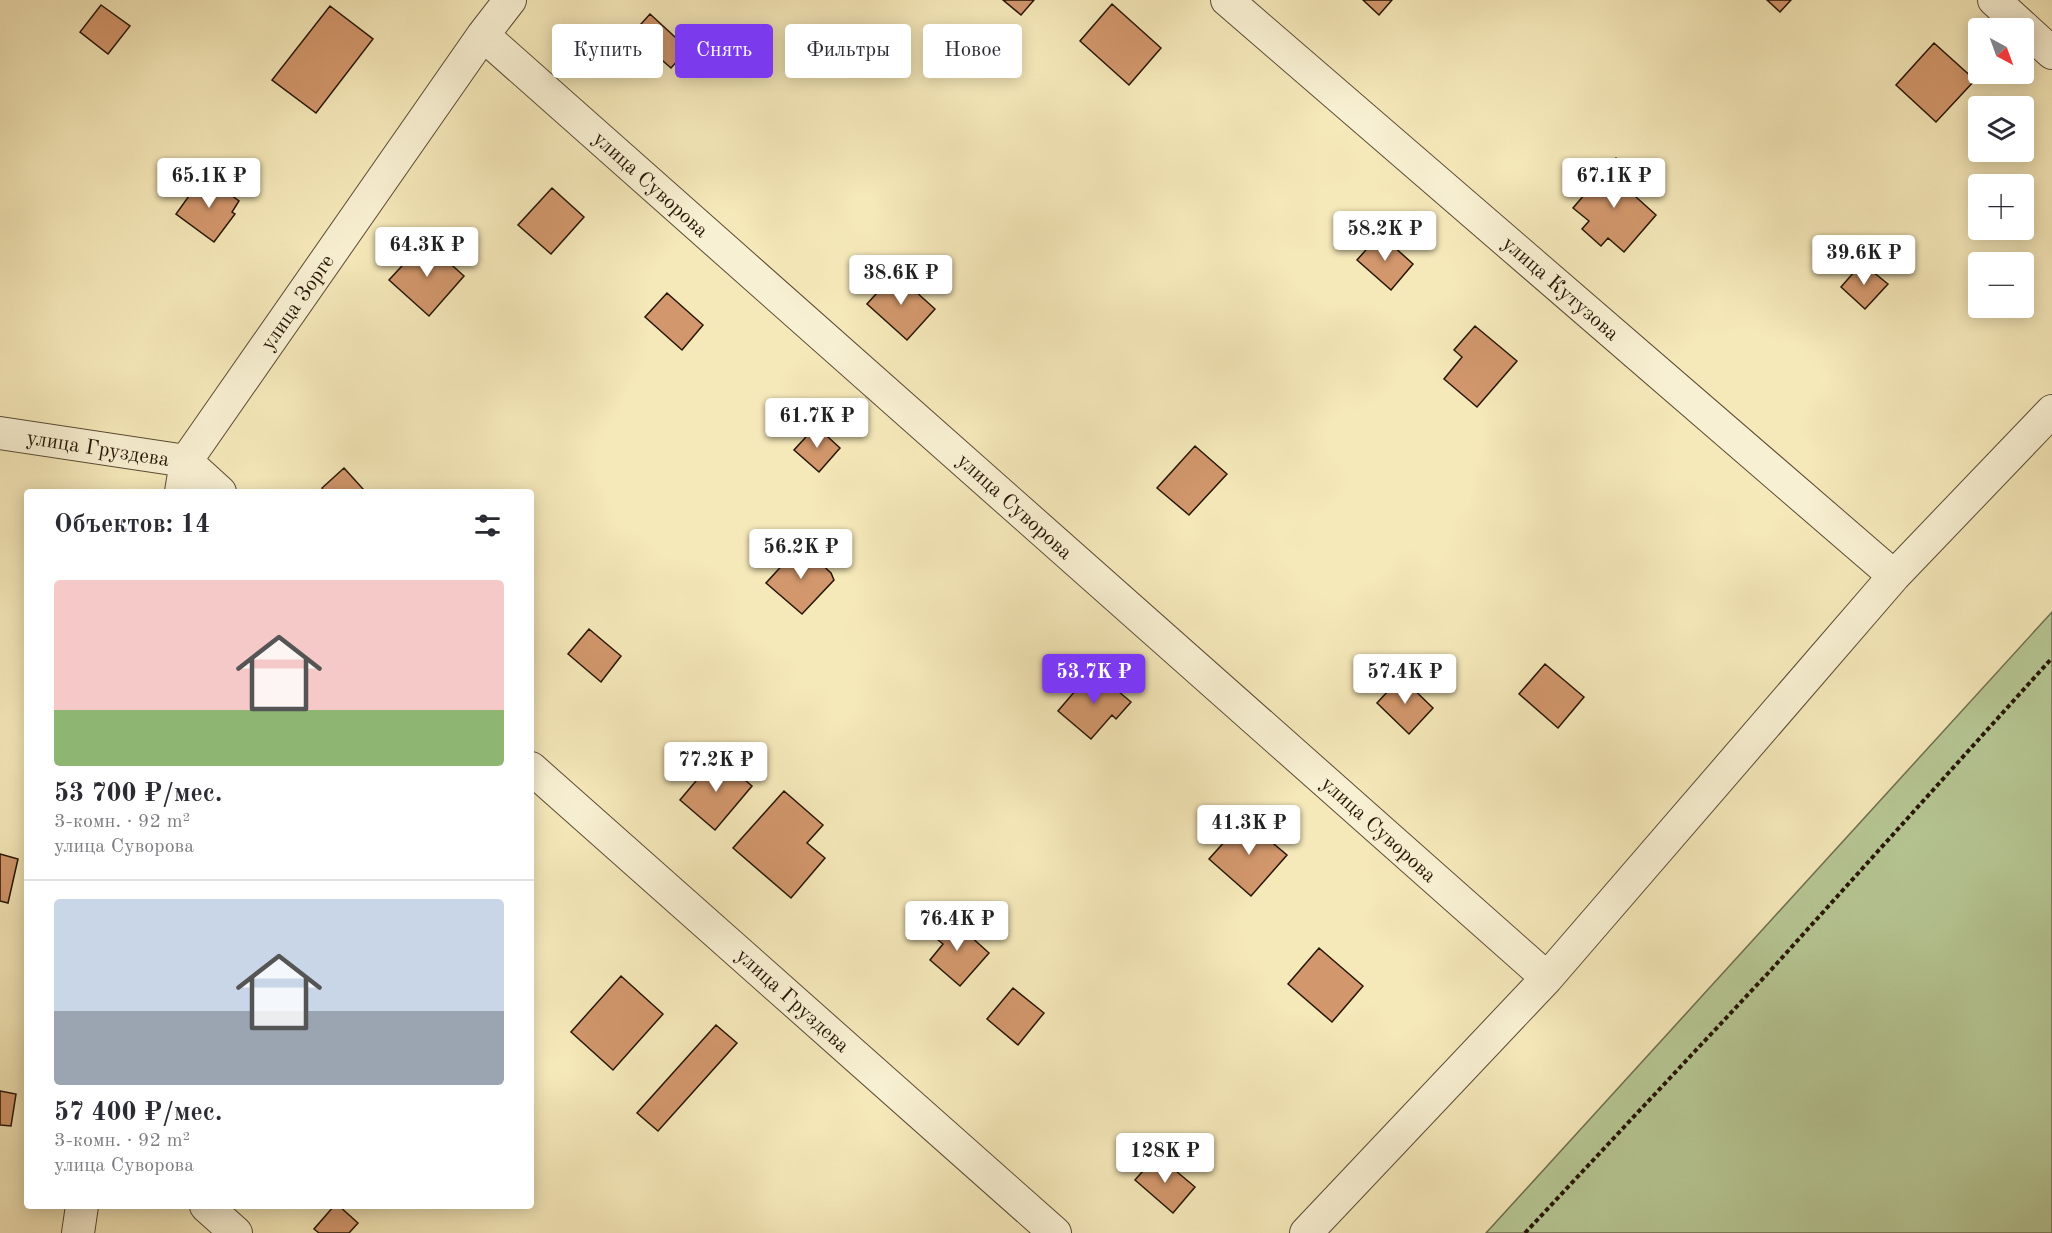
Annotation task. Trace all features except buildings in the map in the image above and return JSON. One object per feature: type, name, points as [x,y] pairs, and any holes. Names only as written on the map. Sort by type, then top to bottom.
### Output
[{"type":"street","name":"улица Зорге","points":[[182,489],[186,461],[483,35],[510,0]]},
{"type":"street","name":"улица Кутузова","points":[[1227,0],[1894,576]]},
{"type":"street","points":[[1994,0],[2052,53]]},
{"type":"street","name":"улица Суворова","points":[[483,35],[1547,978]]},
{"type":"street","points":[[1306,1233],[1547,978],[1894,576],[2052,411]]},
{"type":"street","name":"улица Груздева","points":[[0,433],[186,461],[217,489]]},
{"type":"street","name":"улица Груздева","points":[[534,771],[1055,1233]]},
{"type":"street","points":[[78,1233],[82,1209]]},
{"type":"street","points":[[209,1209],[236,1233]]},
{"type":"path","points":[[1525,1233],[1770,971],[2052,658]]},
{"type":"green space","points":[[2052,612],[2052,1233],[1486,1233]]}]
